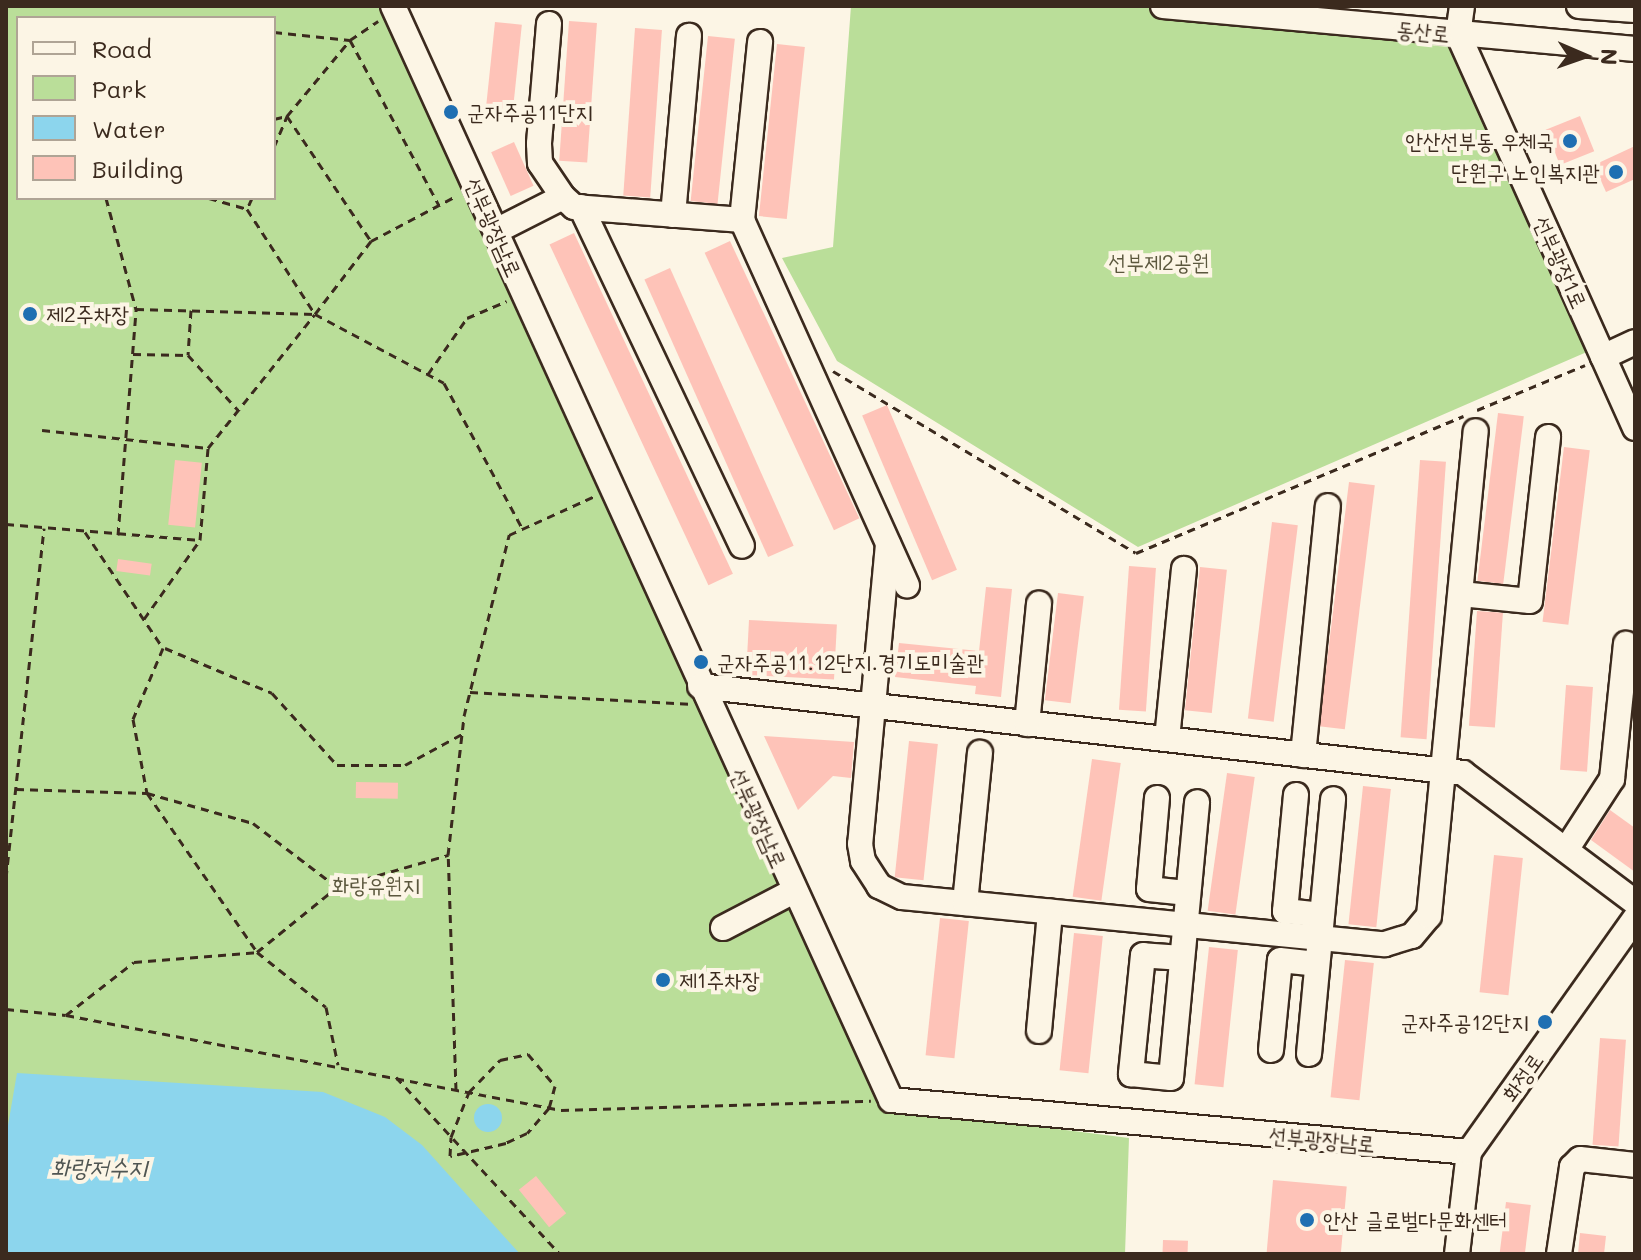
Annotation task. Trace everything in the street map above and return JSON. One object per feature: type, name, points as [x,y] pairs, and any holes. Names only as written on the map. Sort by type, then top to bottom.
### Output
[{"type":"street","name":"동산로","points":[[1163,6],[1635,49]]},
{"type":"street","points":[[1458,34],[1462,6]]},
{"type":"street","points":[[1579,6],[1635,10]]},
{"type":"street","points":[[1587,45],[1569,28],[1575,16],[1589,7]]},
{"type":"street","name":"선부광장남로","points":[[393,8],[613,488],[792,892],[891,1100],[1469,1152]]},
{"type":"street","points":[[549,24],[540,163],[572,202],[742,546]]},
{"type":"street","name":"선부광장1로","points":[[1458,34],[1635,428]]},
{"type":"street","points":[[673,215],[689,36]]},
{"type":"street","points":[[760,42],[742,220],[907,585]]},
{"type":"street","points":[[496,231],[572,202],[742,220]]},
{"type":"street","points":[[1603,357],[1635,342]]},
{"type":"street","points":[[1271,1050],[1280,960],[1385,944],[1423,928],[1429,916],[1476,431]]},
{"type":"street","points":[[1461,594],[1530,601],[1548,437]]},
{"type":"street","points":[[1303,755],[1328,506]]},
{"type":"street","points":[[888,544],[860,844],[863,861],[889,892],[1185,926],[1319,952]]},
{"type":"street","points":[[1167,739],[1184,569]]},
{"type":"street","points":[[1027,724],[1039,604]]},
{"type":"street","points":[[1566,850],[1612,779],[1626,644]]},
{"type":"street","points":[[704,695],[873,706],[1463,773],[1635,902]]},
{"type":"street","points":[[965,903],[980,753]]},
{"type":"street","points":[[1296,795],[1285,911],[1322,915]]},
{"type":"street","points":[[1157,798],[1149,889],[1188,893]]},
{"type":"street","points":[[1309,1054],[1333,799]]},
{"type":"street","points":[[1182,958],[1143,955],[1131,1074],[1171,1078],[1197,802]]},
{"type":"street","points":[[723,928],[792,892]]},
{"type":"street","points":[[1039,1031],[1050,912]]},
{"type":"street","name":"화정로","points":[[1457,1254],[1469,1152],[1635,918]]},
{"type":"street","points":[[1559,1254],[1572,1167],[1580,1159],[1635,1165]]},
{"type":"path","points":[[276,142],[287,116],[350,40],[393,8]]},
{"type":"path","points":[[276,32],[350,40]]},
{"type":"path","points":[[350,40],[439,205]]},
{"type":"path","points":[[276,119],[287,116]]},
{"type":"path","points":[[287,116],[371,241]]},
{"type":"path","points":[[144,619],[200,540],[208,448],[371,241],[475,187]]},
{"type":"path","points":[[107,200],[136,309],[118,535]]},
{"type":"path","points":[[216,200],[247,209],[315,314]]},
{"type":"path","points":[[247,209],[251,200]]},
{"type":"path","points":[[428,374],[467,318],[524,294]]},
{"type":"path","points":[[136,309],[315,314],[444,383],[523,529]]},
{"type":"path","points":[[191,310],[188,355],[238,410]]},
{"type":"path","points":[[133,354],[188,355]]},
{"type":"path","points":[[829,368],[1136,553],[1603,357]]},
{"type":"path","points":[[42,430],[208,448]]},
{"type":"path","points":[[456,1090],[448,855],[470,692],[509,535],[613,488]]},
{"type":"path","points":[[6,524],[200,540]]},
{"type":"path","points":[[6,878],[44,528]]},
{"type":"path","points":[[85,532],[163,648],[272,693],[337,765],[405,765],[464,733]]},
{"type":"path","points":[[163,648],[133,719],[147,793],[257,952],[326,1007],[338,1065]]},
{"type":"path","points":[[470,692],[704,695]]},
{"type":"path","points":[[16,789],[147,793],[253,823],[337,887]]},
{"type":"path","points":[[66,1015],[134,962],[257,952],[337,887],[448,855]]},
{"type":"path","points":[[6,1009],[66,1015],[549,1108],[891,1100]]},
{"type":"path","points":[[528,1054],[555,1086],[549,1108],[527,1133],[467,1154],[450,1156],[451,1137],[469,1092],[500,1060],[528,1054]]},
{"type":"path","points":[[396,1077],[560,1254]]},
{"type":"green space","name":"화랑유원지","points":[[6,6],[378,6],[883,1107],[1129,1138],[1125,1254],[6,1254]]},
{"type":"green space","name":"선부제2공원","points":[[851,6],[1130,6],[1454,37],[1596,348],[1138,547],[837,361],[782,258],[833,247]]},
{"type":"water","name":"화랑저수지","points":[[17,1073],[323,1092],[385,1117],[422,1145],[520,1254],[6,1254],[6,1137]]},
{"type":"water","points":[[488,1104],[498,1108],[502,1118],[498,1128],[488,1132],[478,1128],[474,1118],[478,1108]]},
{"type":"building","points":[[569,21],[597,23],[587,163],[559,161]]},
{"type":"building","points":[[495,22],[522,25],[513,111],[486,109]]},
{"type":"building","points":[[635,28],[662,30],[650,197],[623,196]]},
{"type":"building","points":[[708,36],[735,39],[718,204],[691,201]]},
{"type":"building","points":[[777,44],[805,47],[787,219],[759,216]]},
{"type":"building","name":"안산선부동 우체국","points":[[1580,116],[1594,151],[1560,165],[1546,130]]},
{"type":"building","points":[[514,142],[534,186],[511,196],[491,152]]},
{"type":"building","name":"단원구 노인복지관","points":[[1635,146],[1635,179],[1606,192],[1594,165]]},
{"type":"building","points":[[574,233],[733,574],[708,585],[550,244]]},
{"type":"building","points":[[730,241],[859,518],[834,530],[705,253]]},
{"type":"building","points":[[670,268],[794,546],[768,557],[644,279]]},
{"type":"building","points":[[887,405],[957,570],[932,580],[862,416]]},
{"type":"building","points":[[1498,413],[1524,416],[1503,584],[1477,581]]},
{"type":"building","points":[[1564,447],[1590,450],[1568,625],[1543,622]]},
{"type":"building","points":[[175,460],[202,463],[195,527],[168,525]]},
{"type":"building","points":[[1420,460],[1446,462],[1427,739],[1401,737]]},
{"type":"building","points":[[1349,482],[1375,485],[1345,729],[1319,726]]},
{"type":"building","points":[[1272,522],[1298,525],[1274,722],[1248,719]]},
{"type":"building","points":[[118,559],[152,564],[150,576],[116,571]]},
{"type":"building","points":[[1129,566],[1156,568],[1146,712],[1119,710]]},
{"type":"building","points":[[1200,567],[1227,570],[1212,713],[1185,710]]},
{"type":"building","points":[[986,587],[1012,589],[1001,697],[975,694],[976,686],[895,677],[899,643],[979,651]]},
{"type":"building","points":[[1058,593],[1084,596],[1071,703],[1045,700]]},
{"type":"building","points":[[1477,611],[1503,613],[1495,728],[1469,726]]},
{"type":"building","points":[[749,620],[837,625],[834,680],[746,675]]},
{"type":"building","points":[[1566,685],[1593,687],[1587,772],[1560,770]]},
{"type":"building","points":[[764,736],[854,742],[851,778],[833,776],[798,810]]},
{"type":"building","points":[[909,741],[938,744],[924,880],[895,877]]},
{"type":"building","points":[[1092,759],[1121,763],[1101,901],[1073,897]]},
{"type":"building","points":[[1227,773],[1255,777],[1235,915],[1208,911]]},
{"type":"building","points":[[356,782],[398,783],[398,799],[356,798]]},
{"type":"building","points":[[1363,786],[1391,789],[1376,927],[1348,924]]},
{"type":"building","points":[[1610,810],[1635,828],[1635,872],[1591,840]]},
{"type":"building","points":[[1494,855],[1523,858],[1508,995],[1480,992]]},
{"type":"building","points":[[940,918],[969,921],[954,1058],[926,1055]]},
{"type":"building","points":[[1074,933],[1103,936],[1088,1073],[1060,1070]]},
{"type":"building","points":[[1209,947],[1238,950],[1223,1087],[1195,1084]]},
{"type":"building","points":[[1345,960],[1374,963],[1359,1100],[1331,1097]]},
{"type":"building","points":[[1600,1038],[1626,1040],[1618,1147],[1593,1145]]},
{"type":"building","points":[[536,1176],[566,1213],[549,1227],[519,1190]]},
{"type":"building","name":"안산 글로벌다문화센터","points":[[1273,1180],[1347,1186],[1341,1254],[1267,1254]]},
{"type":"building","points":[[1506,1202],[1531,1205],[1525,1254],[1500,1254]]},
{"type":"building","points":[[1580,1233],[1606,1236],[1604,1254],[1578,1254]]},
{"type":"building","points":[[1163,1240],[1188,1241],[1188,1254],[1163,1254]]},
{"type":"place","name":"군자주공11단지","points":[[451,112]]},
{"type":"place","name":"안산선부동 우체국","points":[[1570,141]]},
{"type":"place","name":"단원구 노인복지관","points":[[1616,172]]},
{"type":"place","name":"제2주차장","points":[[30,314]]},
{"type":"place","name":"군자주공11.12단지.경기도미술관","points":[[701,662]]},
{"type":"place","name":"제1주차장","points":[[663,980]]},
{"type":"place","name":"군자주공12단지","points":[[1545,1022]]},
{"type":"place","name":"안산 글로벌다문화센터","points":[[1307,1220]]}]
